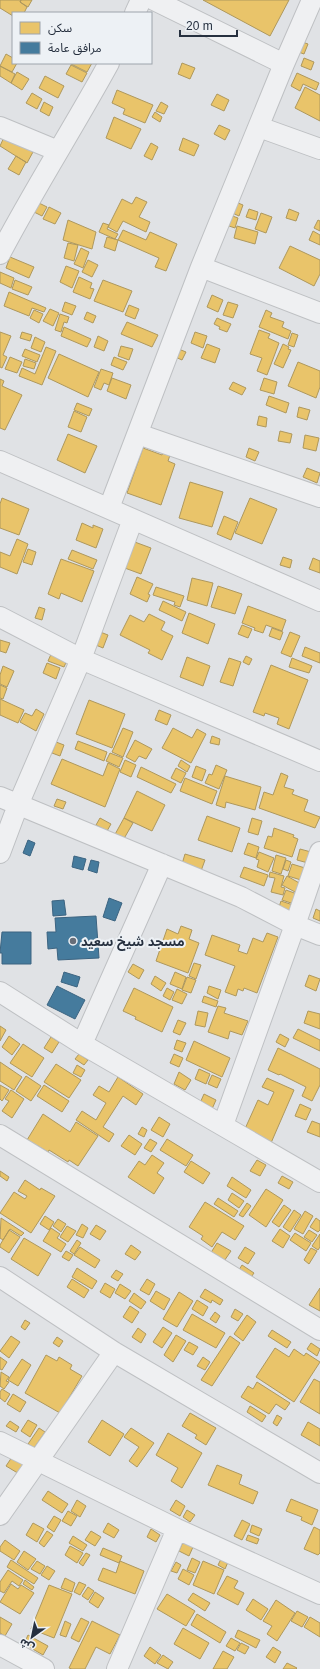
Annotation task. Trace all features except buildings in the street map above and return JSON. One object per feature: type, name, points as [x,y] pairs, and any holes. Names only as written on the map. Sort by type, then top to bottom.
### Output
[{"type":"street","points":[[135,12],[141,0]]},
{"type":"street","points":[[154,0],[284,64]]},
{"type":"street","points":[[109,508],[201,267],[284,64],[312,0]]},
{"type":"street","points":[[0,254],[21,214],[108,64]]},
{"type":"street","points":[[0,127],[58,151]]},
{"type":"street","points":[[259,127],[320,149]]},
{"type":"street","points":[[201,267],[320,313]]},
{"type":"street","points":[[138,434],[320,497]]},
{"type":"street","points":[[0,461],[320,601]]},
{"type":"street","points":[[0,853],[18,805],[81,659],[133,519]]},
{"type":"street","points":[[0,617],[81,659],[320,761]]},
{"type":"street","points":[[0,797],[241,897],[295,925],[320,935]]},
{"type":"street","points":[[223,1125],[320,852]]},
{"type":"street","points":[[82,1044],[162,864]]},
{"type":"street","points":[[0,992],[82,1044],[320,1182]]},
{"type":"street","points":[[0,1135],[320,1330]]},
{"type":"street","points":[[0,1277],[114,1352],[320,1473]]},
{"type":"street","points":[[0,1515],[114,1352]]},
{"type":"street","points":[[0,1442],[177,1529],[320,1594]]},
{"type":"street","points":[[117,1669],[177,1529]]},
{"type":"street","points":[[0,1645],[44,1669]]},
{"type":"place","name":"مسجد شيخ سعيد","points":[[73,941]]}]
